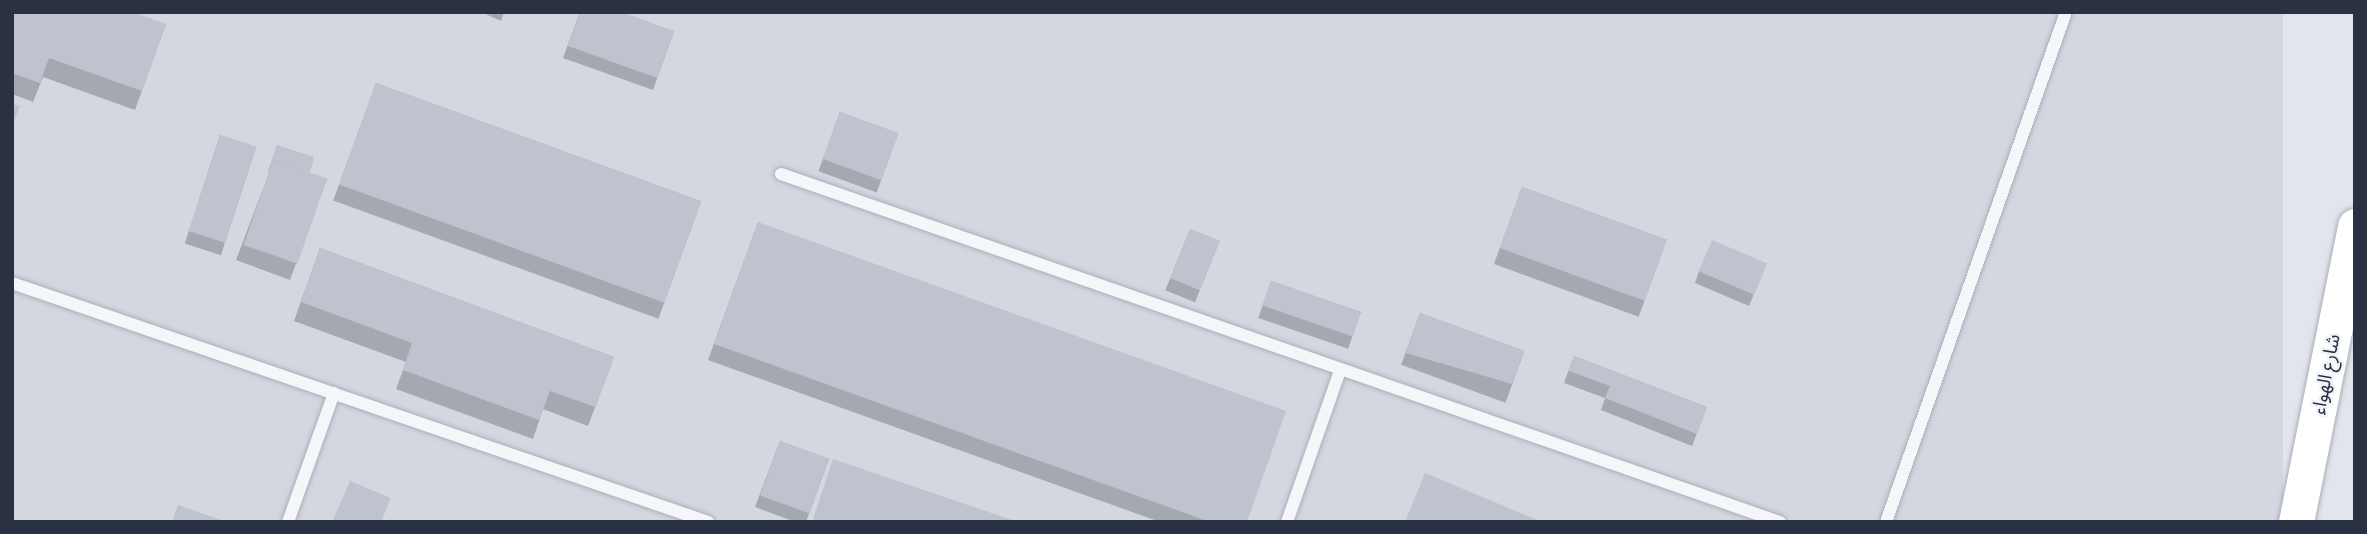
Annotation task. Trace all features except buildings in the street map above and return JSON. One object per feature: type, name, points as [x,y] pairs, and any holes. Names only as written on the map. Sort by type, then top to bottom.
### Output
[{"type":"street","name":"شارع الهواء","points":[[2295,522],[2355,226]]},
{"type":"lane","points":[[1886,522],[2066,12]]},
{"type":"lane","points":[[781,174],[1340,371],[1780,522]]},
{"type":"lane","points":[[12,283],[708,522]]},
{"type":"lane","points":[[1287,522],[1340,371]]},
{"type":"lane","points":[[288,522],[334,393]]},
{"type":"shaded area","points":[[12,12],[2283,12],[2283,522],[12,522]]}]
